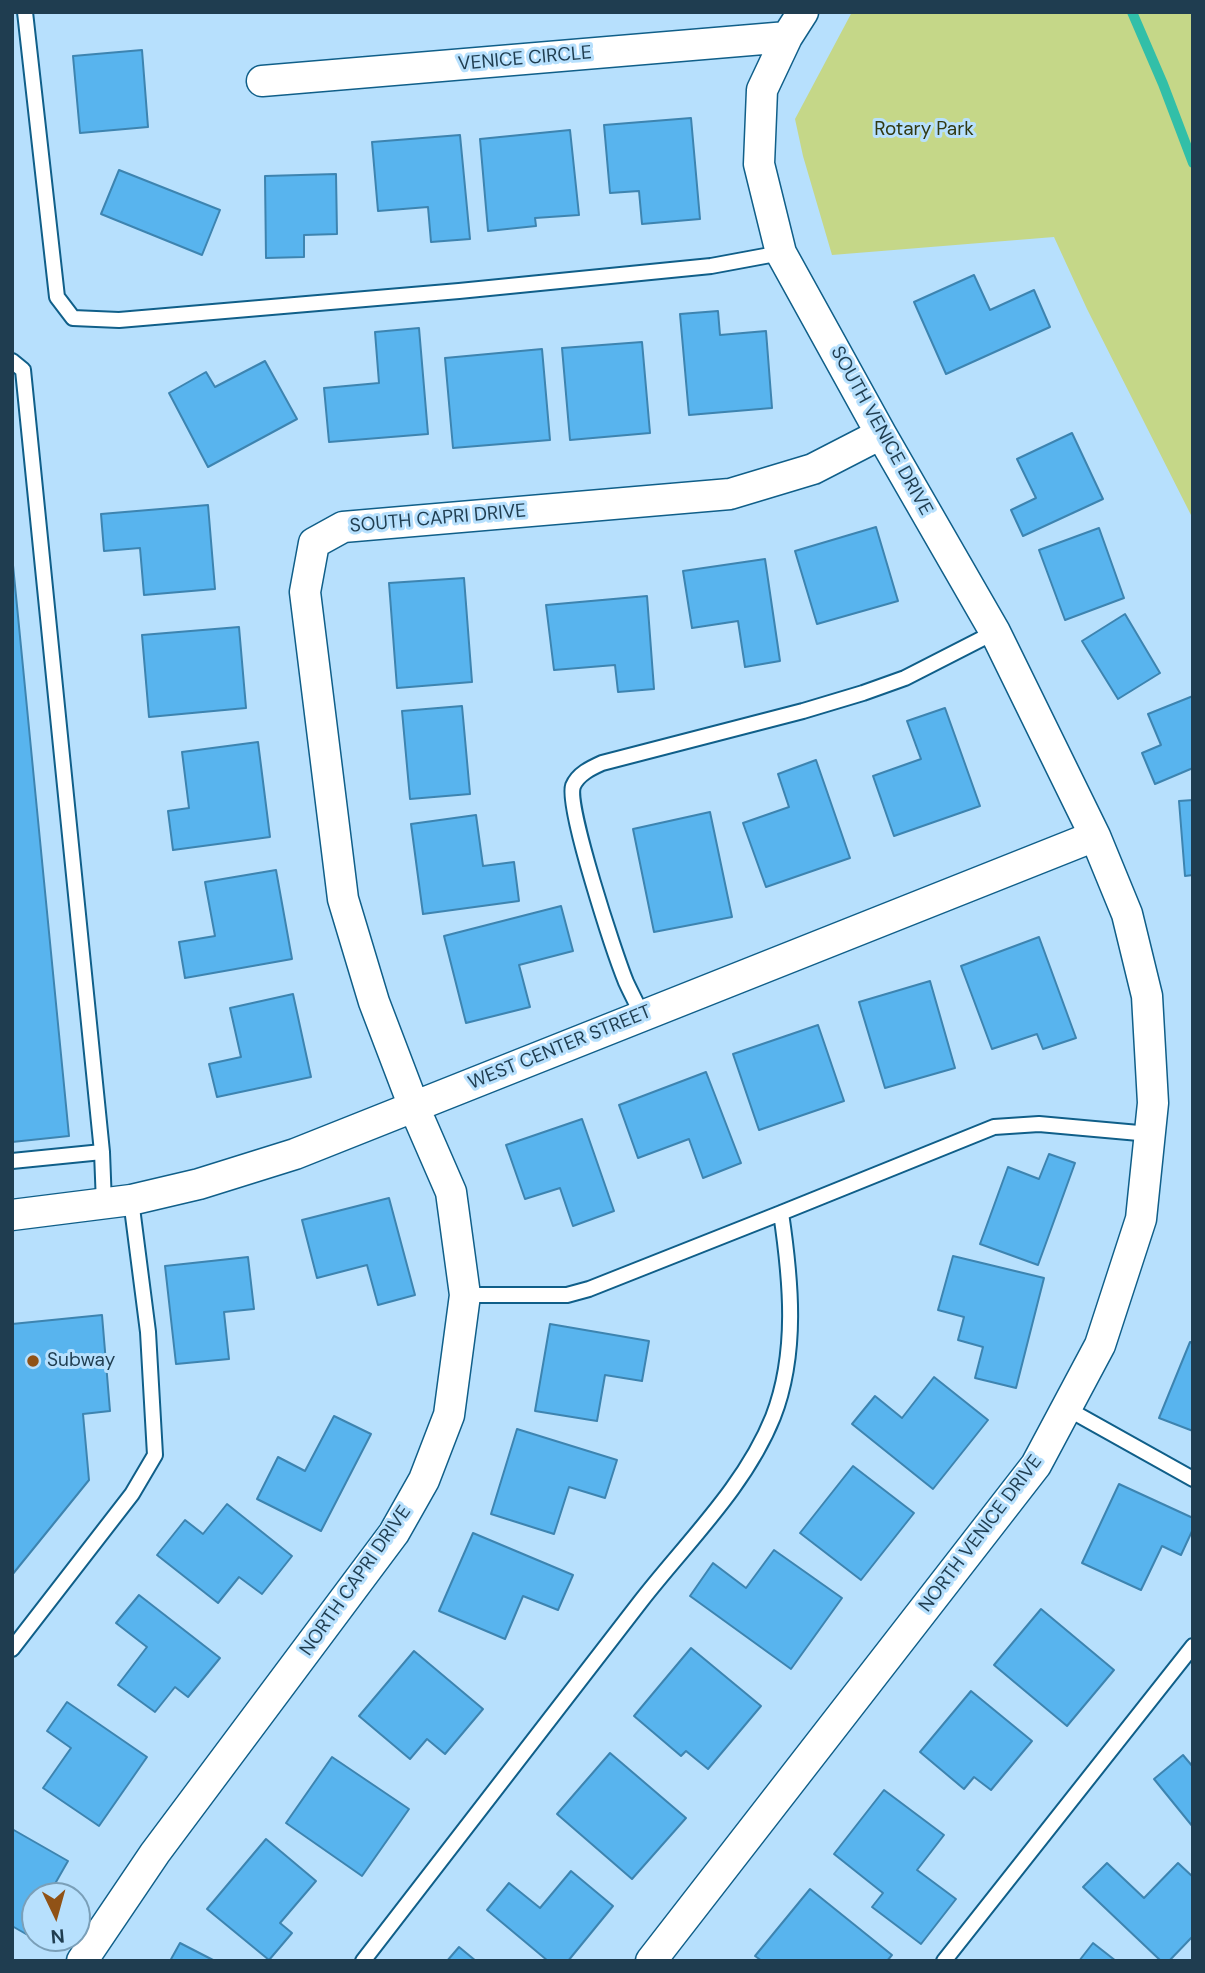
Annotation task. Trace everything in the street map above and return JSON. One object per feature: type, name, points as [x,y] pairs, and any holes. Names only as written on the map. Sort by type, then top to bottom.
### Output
[{"type":"street","name":"SOUTH VENICE DRIVE","points":[[803,12],[762,90],[759,164],[781,253],[995,632],[1095,835]]},
{"type":"street","name":"VENICE CIRCLE","points":[[262,81],[788,37]]},
{"type":"street","name":"SOUTH CAPRI DRIVE","points":[[414,1107],[374,1002],[343,899],[304,592],[314,542],[343,527],[730,494],[813,469],[881,434]]},
{"type":"street","name":"WEST CENTER STREET","points":[[12,1214],[118,1202],[199,1184],[295,1154],[1095,835]]},
{"type":"street","name":"NORTH VENICE DRIVE","points":[[651,1961],[1036,1465],[1100,1345],[1141,1219],[1153,1103],[1147,996],[1127,914],[1095,835]]},
{"type":"street","name":"NORTH CAPRI DRIVE","points":[[82,1961],[155,1853],[394,1533],[424,1480],[449,1415],[465,1295],[451,1192],[414,1107]]},
{"type":"lane","points":[[25,12],[57,297],[73,318],[120,320],[459,291],[710,266],[781,253]]},
{"type":"lane","points":[[12,361],[23,370],[102,1152],[118,1202],[148,1332],[155,1455],[132,1494],[12,1648]]},
{"type":"lane","points":[[642,1015],[625,980],[576,816],[572,800],[573,786],[581,775],[602,763],[863,693],[917,672],[995,632]]},
{"type":"lane","points":[[465,1295],[567,1295],[589,1290],[994,1127],[1039,1124],[1150,1134]]},
{"type":"lane","points":[[12,1161],[102,1152]]},
{"type":"lane","points":[[362,1961],[658,1580],[725,1498],[751,1459],[772,1418],[783,1384],[788,1351],[788,1262],[780,1213]]},
{"type":"lane","points":[[1066,1408],[1193,1479]]},
{"type":"lane","points":[[944,1961],[1193,1646]]},
{"type":"green space","name":"Rotary Park","points":[[852,12],[1193,12],[1193,519],[1087,309],[1054,237],[832,255],[795,119]]},
{"type":"building","points":[[142,50],[148,127],[80,133],[73,56]]},
{"type":"building","points":[[691,118],[700,219],[642,224],[639,191],[610,193],[604,125]]},
{"type":"building","points":[[570,130],[579,215],[535,218],[536,226],[488,231],[480,139]]},
{"type":"building","points":[[460,135],[470,239],[431,242],[428,207],[378,211],[372,142]]},
{"type":"building","points":[[119,170],[220,210],[202,255],[101,214]]},
{"type":"building","points":[[336,174],[337,234],[304,235],[304,257],[266,258],[265,176]]},
{"type":"building","points":[[974,275],[990,310],[1034,290],[1050,327],[946,374],[914,302]]},
{"type":"building","points":[[718,311],[720,335],[766,331],[772,408],[689,415],[680,314]]},
{"type":"building","points":[[419,328],[428,434],[329,442],[324,388],[379,383],[375,332]]},
{"type":"building","points":[[642,342],[650,433],[570,440],[562,348]]},
{"type":"building","points":[[542,349],[550,440],[453,448],[445,358]]},
{"type":"building","points":[[265,361],[297,419],[208,467],[169,393],[206,372],[215,387]]},
{"type":"building","points":[[1072,433],[1103,499],[1023,536],[1011,510],[1036,498],[1017,459]]},
{"type":"building","points":[[208,505],[215,589],[144,595],[140,548],[104,551],[101,514]]},
{"type":"building","points":[[876,527],[898,601],[817,624],[795,551]]},
{"type":"building","points":[[1099,528],[1124,598],[1065,620],[1039,550]]},
{"type":"building","points":[[12,555],[69,1136],[12,1142]]},
{"type":"building","points":[[765,559],[780,661],[745,667],[738,621],[692,628],[683,571]]},
{"type":"building","points":[[464,578],[472,682],[397,688],[389,583]]},
{"type":"building","points":[[647,596],[654,689],[618,692],[615,665],[554,670],[546,605]]},
{"type":"building","points":[[1125,614],[1160,673],[1118,699],[1082,641]]},
{"type":"building","points":[[239,627],[246,708],[149,717],[142,635]]},
{"type":"building","points":[[1193,696],[1193,768],[1155,784],[1142,753],[1161,745],[1148,714]]},
{"type":"building","points":[[462,706],[470,794],[410,799],[402,711]]},
{"type":"building","points":[[945,708],[980,806],[894,836],[873,776],[921,759],[907,721]]},
{"type":"building","points":[[258,742],[270,837],[173,850],[168,811],[189,808],[182,752]]},
{"type":"building","points":[[816,760],[850,858],[766,887],[743,823],[789,807],[778,774]]},
{"type":"building","points":[[1193,800],[1193,875],[1185,876],[1179,801]]},
{"type":"building","points":[[710,812],[732,917],[654,932],[633,829]]},
{"type":"building","points":[[476,815],[483,866],[514,862],[519,901],[423,914],[411,824]]},
{"type":"building","points":[[276,870],[292,959],[185,978],[179,942],[215,936],[205,882]]},
{"type":"building","points":[[561,906],[573,951],[519,965],[530,1007],[466,1023],[444,936]]},
{"type":"building","points":[[1039,937],[1076,1038],[1043,1049],[1037,1034],[992,1049],[961,966]]},
{"type":"building","points":[[930,981],[955,1068],[885,1088],[859,1002]]},
{"type":"building","points":[[293,994],[311,1077],[217,1097],[209,1064],[241,1057],[230,1008]]},
{"type":"building","points":[[818,1025],[844,1101],[759,1130],[733,1054]]},
{"type":"building","points":[[706,1072],[741,1163],[703,1178],[689,1139],[638,1158],[619,1105]]},
{"type":"building","points":[[582,1119],[614,1211],[573,1226],[560,1188],[525,1199],[506,1145]]},
{"type":"building","points":[[1049,1154],[1075,1163],[1038,1265],[980,1244],[1008,1167],[1039,1179]]},
{"type":"building","points":[[389,1198],[415,1295],[378,1305],[367,1265],[317,1278],[302,1220]]},
{"type":"building","points":[[953,1256],[1044,1278],[1016,1388],[975,1378],[983,1347],[958,1340],[964,1317],[938,1310]]},
{"type":"building","points":[[248,1257],[254,1309],[224,1312],[229,1359],[176,1364],[165,1266]]},
{"type":"building","points":[[102,1315],[110,1411],[83,1414],[89,1480],[12,1575],[12,1324]]},
{"type":"building","points":[[550,1324],[649,1341],[642,1381],[605,1375],[597,1421],[535,1411]]},
{"type":"building","points":[[1190,1342],[1193,1343],[1193,1431],[1159,1418]]},
{"type":"building","points":[[934,1377],[988,1420],[933,1489],[852,1424],[875,1396],[902,1418]]},
{"type":"building","points":[[334,1416],[371,1434],[321,1531],[257,1499],[278,1457],[305,1471]]},
{"type":"building","points":[[517,1429],[617,1460],[605,1498],[569,1487],[554,1534],[491,1514]]},
{"type":"building","points":[[853,1466],[914,1513],[861,1580],[800,1533]]},
{"type":"building","points":[[1119,1484],[1193,1518],[1193,1529],[1181,1555],[1162,1546],[1141,1590],[1082,1563]]},
{"type":"building","points":[[227,1504],[292,1556],[262,1594],[239,1577],[218,1603],[157,1555],[185,1520],[203,1534]]},
{"type":"building","points":[[473,1533],[573,1575],[558,1610],[523,1596],[505,1639],[439,1611]]},
{"type":"building","points":[[774,1550],[842,1598],[791,1669],[690,1596],[713,1563],[746,1588]]},
{"type":"building","points":[[139,1595],[220,1658],[188,1697],[175,1687],[155,1712],[118,1685],[147,1647],[116,1623]]},
{"type":"building","points":[[1041,1609],[1114,1670],[1067,1726],[994,1665]]},
{"type":"building","points":[[691,1648],[761,1706],[708,1769],[686,1751],[681,1756],[634,1716]]},
{"type":"building","points":[[414,1651],[483,1709],[445,1754],[427,1739],[410,1759],[359,1716]]},
{"type":"building","points":[[971,1691],[1032,1741],[991,1790],[974,1777],[964,1789],[920,1752]]},
{"type":"building","points":[[67,1702],[147,1757],[99,1826],[43,1788],[71,1748],[47,1731]]},
{"type":"building","points":[[610,1753],[686,1818],[632,1879],[557,1814]]},
{"type":"building","points":[[1183,1755],[1193,1767],[1193,1827],[1154,1779]]},
{"type":"building","points":[[332,1757],[409,1809],[362,1876],[286,1823]]},
{"type":"building","points":[[884,1790],[944,1835],[917,1870],[956,1899],[921,1944],[872,1907],[883,1893],[834,1854]]},
{"type":"building","points":[[12,1829],[68,1861],[56,1882],[21,1882],[21,1931],[12,1926]]},
{"type":"building","points":[[266,1839],[316,1881],[280,1923],[292,1933],[269,1960],[207,1909]]},
{"type":"building","points":[[1107,1863],[1144,1898],[1178,1863],[1193,1877],[1193,1936],[1169,1961],[1161,1961],[1083,1887]]},
{"type":"building","points":[[571,1871],[613,1906],[568,1961],[548,1961],[487,1910],[509,1883],[540,1908]]},
{"type":"building","points":[[810,1889],[892,1955],[887,1961],[762,1961],[755,1956]]},
{"type":"building","points":[[180,1943],[215,1961],[170,1961]]},
{"type":"building","points":[[1093,1943],[1116,1961],[1079,1961]]},
{"type":"building","points":[[459,1947],[476,1961],[447,1961]]},
{"type":"waterway","points":[[1132,12],[1193,163]]},
{"type":"place","name":"Subway","points":[[33,1361]]}]
